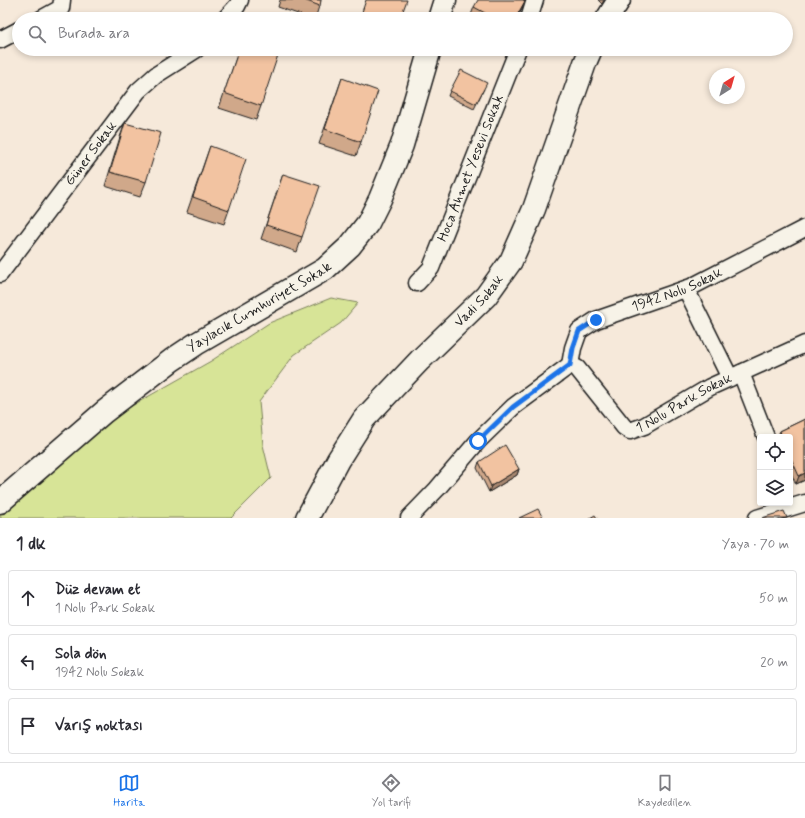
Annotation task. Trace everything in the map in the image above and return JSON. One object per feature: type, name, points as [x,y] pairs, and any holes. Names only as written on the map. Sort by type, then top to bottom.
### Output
[{"type":"street","points":[[231,12],[240,0]]},
{"type":"street","points":[[441,12],[445,0]]},
{"type":"street","points":[[531,12],[535,0]]},
{"type":"street","points":[[611,12],[619,0]]},
{"type":"street","points":[[52,12],[65,3]]},
{"type":"street","points":[[0,40],[12,34]]},
{"type":"street","name":"Güner Sokak","points":[[0,274],[138,91],[156,75],[185,56]]},
{"type":"street","name":"Yaylacık Cumhuriyet Sokak","points":[[0,502],[104,412],[172,360],[196,344],[325,269],[350,246],[368,223],[380,199],[399,152],[428,56]]},
{"type":"street","name":"Hoca Ahmet Yesevi Sokak","points":[[417,283],[431,268],[515,56]]},
{"type":"street","name":"Vadi Sokak","points":[[307,518],[338,460],[364,419],[420,360],[486,296],[511,261],[534,209],[588,56]]},
{"type":"street","name":"1942 Nolu Sokak","points":[[570,365],[573,348],[579,331],[596,320],[686,289],[805,228]]},
{"type":"street","points":[[686,289],[736,375],[765,434]]},
{"type":"street","name":"1 Nolu Park Sokak","points":[[570,365],[577,368],[624,427],[630,431],[644,426],[710,387],[805,344]]},
{"type":"street","points":[[409,518],[437,489],[478,441],[513,407],[570,365]]},
{"type":"street","points":[[757,518],[795,508]]},
{"type":"green space","points":[[331,298],[358,303],[341,323],[294,355],[259,402],[263,445],[271,478],[231,518],[0,518],[0,511],[52,451],[211,361],[269,323]]},
{"type":"building","points":[[304,0],[321,0],[320,6]]},
{"type":"building","points":[[366,0],[407,0],[403,12],[362,12]]},
{"type":"building","points":[[478,0],[525,1],[519,12],[483,12],[474,7]]},
{"type":"building","points":[[237,56],[278,56],[261,106],[224,93]]},
{"type":"building","points":[[461,70],[487,83],[476,104],[450,91]]},
{"type":"building","points":[[342,78],[378,91],[361,142],[325,129]]},
{"type":"building","points":[[125,123],[161,133],[146,182],[110,172]]},
{"type":"building","points":[[210,146],[246,159],[229,210],[193,197]]},
{"type":"building","points":[[283,174],[320,186],[302,237],[266,225]]},
{"type":"building","points":[[805,419],[805,473],[799,476],[793,463],[793,434],[781,434],[780,431]]},
{"type":"building","points":[[505,445],[519,469],[491,486],[479,462]]},
{"type":"building","points":[[538,509],[543,518],[519,518]]},
{"type":"building","points":[[784,511],[787,518],[762,518]]},
{"type":"building","points":[[595,515],[597,518],[590,518]]},
{"type":"route","points":[[478,441],[513,407],[570,365],[573,348],[579,331],[596,320]]}]
